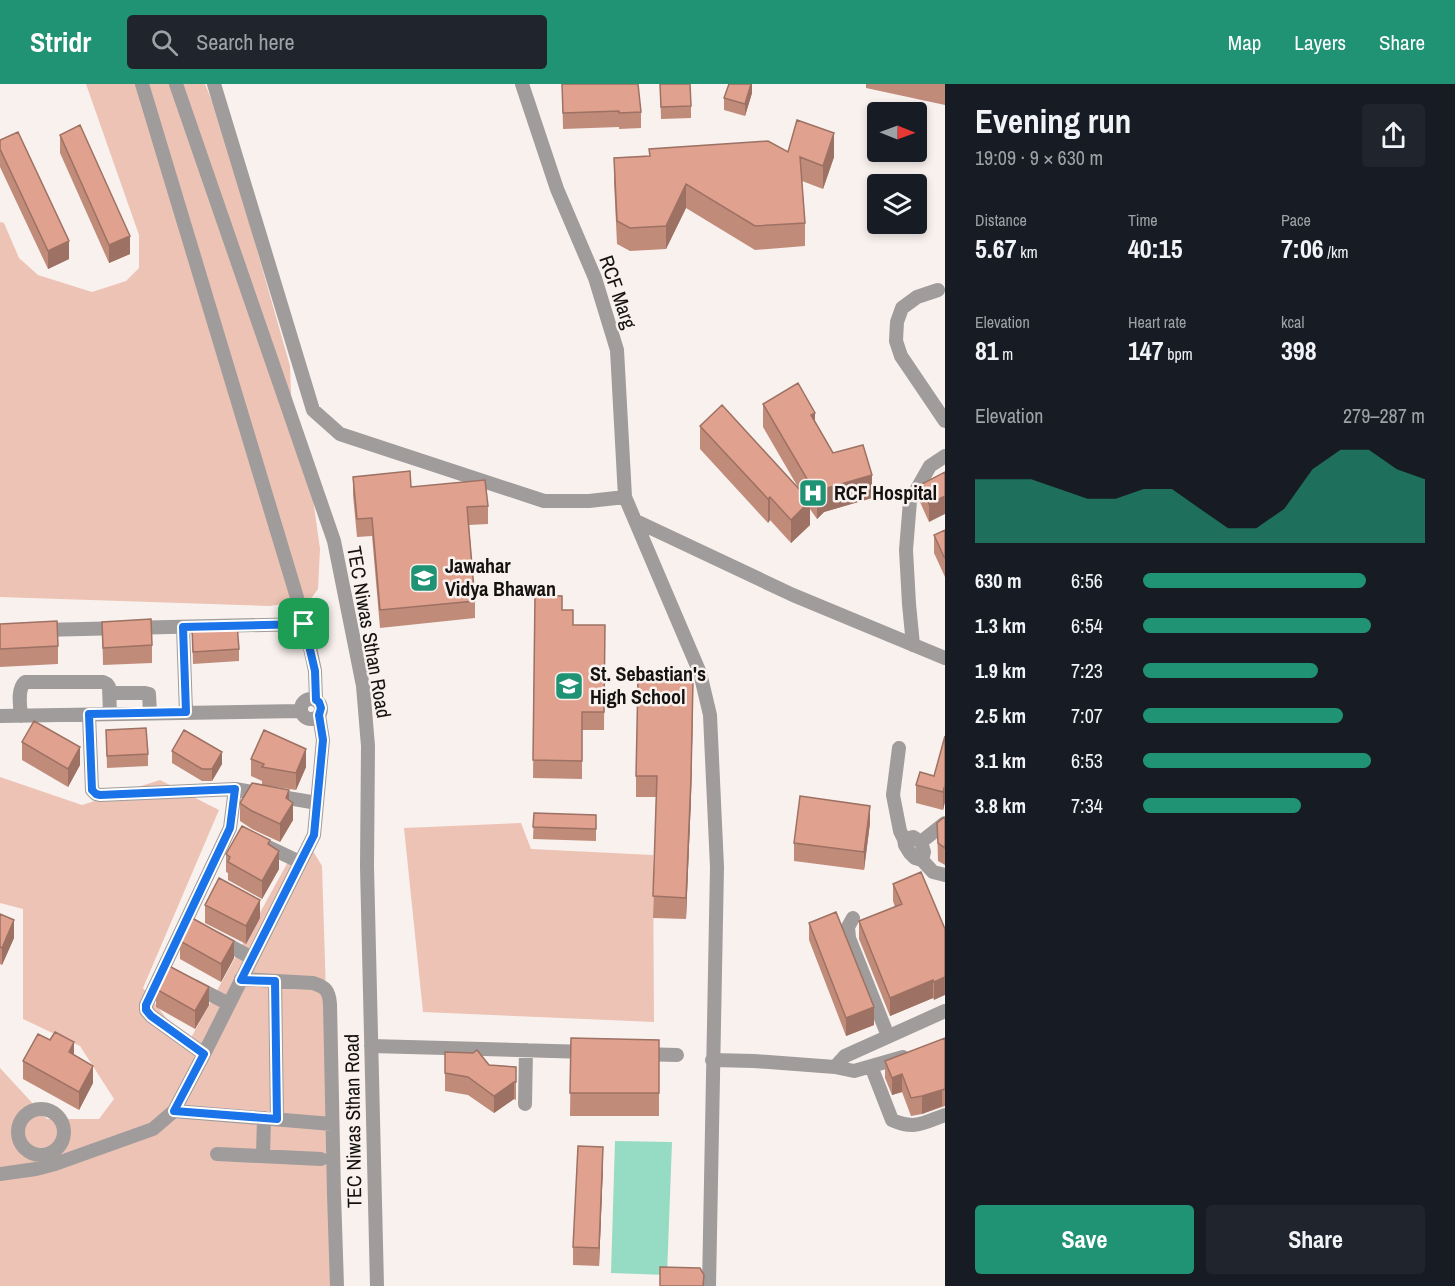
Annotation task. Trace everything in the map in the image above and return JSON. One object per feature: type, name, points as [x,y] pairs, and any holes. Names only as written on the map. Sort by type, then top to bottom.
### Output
[{"type":"street","points":[[142,84],[304,624],[315,671],[316,700]]},
{"type":"street","name":"TEC Niwas Sthan Road","points":[[176,84],[334,542],[363,686],[368,746],[367,867],[377,1286]]},
{"type":"street","points":[[214,84],[313,410],[340,434],[544,501],[589,501],[625,497]]},
{"type":"street","name":"RCF Marg","points":[[522,84],[557,189],[595,278],[617,350],[625,497],[700,673],[710,715],[717,867],[709,1286]]},
{"type":"street","points":[[938,290],[917,297],[902,308],[897,322],[896,340],[901,356],[945,421]]},
{"type":"street","points":[[913,645],[906,550],[910,501],[930,466],[945,456]]},
{"type":"street","points":[[636,521],[794,595],[945,658]]},
{"type":"street","points":[[23,630],[304,624]]},
{"type":"street","points":[[183,627],[186,712]]},
{"type":"street","points":[[21,716],[20,688],[25,682],[103,682],[109,687],[110,714]]},
{"type":"street","points":[[110,693],[149,694],[150,713]]},
{"type":"street","points":[[0,1174],[36,1169],[52,1159],[153,1129],[174,1111],[252,958],[268,912],[300,862],[314,835],[323,740],[319,715],[321,708],[316,700],[303,701],[301,711],[304,717],[310,719],[319,715]]},
{"type":"street","points":[[0,716],[301,711]]},
{"type":"street","points":[[89,714],[92,790],[96,794],[235,789],[317,803]]},
{"type":"street","points":[[898,748],[893,795],[905,845],[915,858],[922,860],[933,872],[945,875]]},
{"type":"street","points":[[204,1054],[151,1016],[146,1010],[146,1005],[172,975],[195,927],[211,880],[240,833],[235,789]]},
{"type":"street","points":[[921,842],[945,823]]},
{"type":"street","points":[[240,833],[300,862]]},
{"type":"street","points":[[904,839],[913,837],[921,842],[924,852],[922,860]]},
{"type":"street","points":[[853,918],[848,927],[849,938],[888,1036]]},
{"type":"street","points":[[195,927],[252,958]]},
{"type":"street","points":[[172,975],[229,1004]]},
{"type":"street","points":[[241,980],[314,983],[327,991],[330,1004],[338,1286]]},
{"type":"street","points":[[262,1156],[270,1118],[275,981]]},
{"type":"street","points":[[835,1068],[845,1056],[945,1011]]},
{"type":"street","points":[[371,1046],[596,1052]]},
{"type":"street","points":[[525,1104],[526,1050]]},
{"type":"street","points":[[631,1053],[677,1054]]},
{"type":"street","points":[[712,1060],[754,1061],[854,1071],[912,1054]]},
{"type":"street","points":[[871,1066],[892,1120],[915,1126],[945,1115]]},
{"type":"street","points":[[174,1111],[332,1124]]},
{"type":"street","points":[[217,1154],[321,1160]]},
{"type":"shaded area","points":[[86,84],[205,84],[221,123],[290,366],[292,419],[309,470],[320,549],[318,589],[310,600],[270,606],[0,597],[0,222],[4,223],[19,258],[38,275],[92,292],[126,281],[139,268],[139,235]]},
{"type":"shaded area","points":[[0,777],[82,805],[160,780],[219,810],[143,988],[187,1045],[289,860],[310,846],[322,866],[335,1286],[0,1286],[0,1068],[47,1119],[99,1119],[114,1099],[80,1046],[23,1019],[23,909],[0,903]]},
{"type":"shaded area","points":[[521,823],[531,849],[653,855],[654,1022],[423,1012],[404,828]]},
{"type":"shaded area","points":[[615,1141],[672,1142],[667,1275],[611,1273]]},
{"type":"building","points":[[562,84],[638,84],[641,112],[563,113]]},
{"type":"building","points":[[660,84],[690,84],[691,106],[661,107]]},
{"type":"building","points":[[729,84],[751,84],[745,104],[724,98]]},
{"type":"building","points":[[797,120],[834,133],[823,166],[800,157],[805,223],[755,226],[686,184],[666,226],[630,228],[617,221],[614,158],[650,156],[649,149],[768,141],[788,152]]},
{"type":"building","points":[[80,125],[130,236],[109,245],[60,135]]},
{"type":"building","points":[[18,132],[69,241],[48,251],[0,149],[0,140]]},
{"type":"building","points":[[798,383],[815,413],[811,415],[833,453],[863,445],[872,475],[824,489],[817,496],[763,404]]},
{"type":"building","points":[[722,405],[810,501],[791,520],[770,497],[768,499],[700,426]]},
{"type":"building","name":"Jawahar Vidya Bhawan","points":[[410,471],[411,487],[485,480],[488,506],[467,507],[475,601],[380,610],[372,518],[357,519],[353,477]]},
{"type":"building","points":[[945,472],[945,496],[929,504],[920,485]]},
{"type":"building","points":[[945,530],[945,559],[934,535]]},
{"type":"building","name":"St. Sebastian's High School","points":[[535,595],[562,596],[562,610],[573,610],[573,625],[605,625],[604,712],[582,712],[582,761],[533,760]]},
{"type":"building","points":[[151,619],[152,645],[103,648],[102,622]]},
{"type":"building","points":[[57,621],[58,646],[0,649],[0,624]]},
{"type":"building","points":[[237,624],[239,649],[193,652],[192,627]]},
{"type":"building","points":[[638,679],[693,680],[686,898],[653,896],[657,776],[636,776]]},
{"type":"building","points":[[34,721],[80,747],[68,769],[22,742]]},
{"type":"building","points":[[146,728],[148,754],[107,756],[106,730]]},
{"type":"building","points":[[184,730],[222,752],[212,769],[202,769],[172,751]]},
{"type":"building","points":[[264,730],[306,749],[296,773],[262,767],[264,764],[251,759]]},
{"type":"building","points":[[945,736],[943,792],[916,785],[920,772],[934,776]]},
{"type":"building","points":[[252,783],[289,790],[286,798],[293,803],[280,824],[240,803]]},
{"type":"building","points":[[800,796],[870,806],[864,852],[794,843]]},
{"type":"building","points":[[534,813],[596,815],[596,829],[533,827]]},
{"type":"building","points":[[945,818],[945,848],[938,843],[937,823]]},
{"type":"building","points":[[242,826],[270,840],[268,844],[279,851],[262,881],[228,862],[230,857],[226,854]]},
{"type":"building","points":[[921,872],[945,929],[945,977],[890,998],[859,921],[902,904],[893,884]]},
{"type":"building","points":[[219,878],[260,900],[246,926],[205,905]]},
{"type":"building","points":[[836,912],[874,1007],[846,1018],[809,923]]},
{"type":"building","points":[[0,914],[14,920],[2,948],[0,947]]},
{"type":"building","points":[[192,918],[234,941],[221,964],[180,941]]},
{"type":"building","points":[[169,966],[209,987],[195,1011],[156,989]]},
{"type":"building","points":[[55,1032],[74,1042],[69,1052],[93,1066],[79,1092],[23,1061],[38,1034],[50,1040]]},
{"type":"building","points":[[571,1038],[659,1040],[659,1093],[570,1093]]},
{"type":"building","points":[[945,1038],[945,1089],[911,1098],[902,1074],[892,1078],[885,1061]]},
{"type":"building","points":[[477,1050],[489,1065],[516,1067],[516,1082],[494,1096],[468,1077],[445,1073],[445,1052],[473,1053]]},
{"type":"building","points":[[578,1146],[603,1147],[599,1248],[573,1247]]},
{"type":"building","points":[[660,1267],[700,1268],[704,1275],[703,1286],[660,1286]]},
{"type":"place","name":"RCF Hospital","points":[[813,493]]},
{"type":"place","name":"Jawahar Vidya Bhawan","points":[[424,578]]},
{"type":"place","name":"St. Sebastian's High School","points":[[569,686]]},
{"type":"route","points":[[304,624],[315,671],[316,700],[321,708],[319,715],[323,740],[314,835],[241,980],[275,981],[277,1119],[174,1111],[204,1054],[151,1016],[146,1010],[146,1005],[230,828],[235,789],[96,794],[92,790],[89,714],[186,712],[183,627],[304,624]]}]
